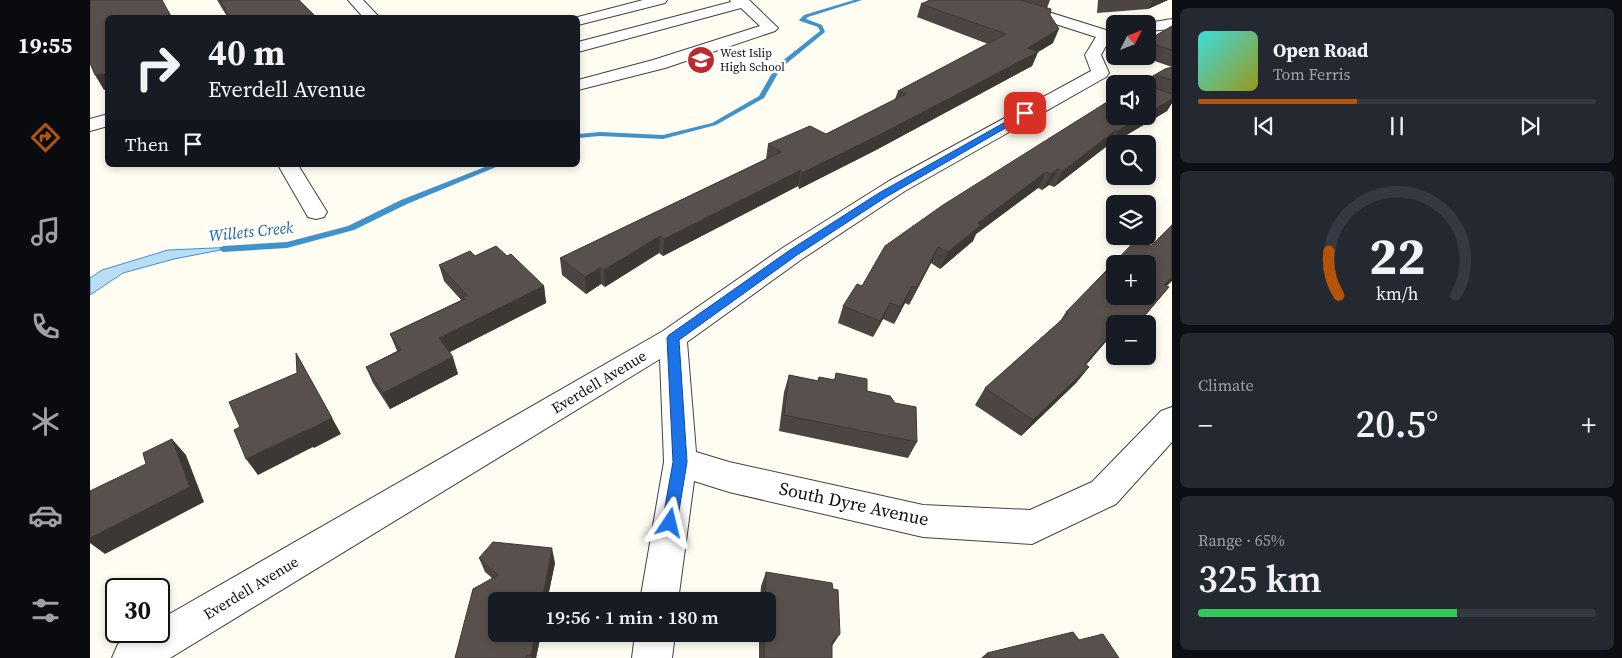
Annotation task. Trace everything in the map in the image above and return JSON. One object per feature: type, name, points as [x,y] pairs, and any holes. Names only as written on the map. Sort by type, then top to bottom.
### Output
[{"type":"street","points":[[355,0],[370,15]]},
{"type":"street","points":[[580,20],[660,0]]},
{"type":"street","points":[[995,0],[1106,33]]},
{"type":"street","points":[[580,46],[740,2],[770,28],[659,64],[580,84]]},
{"type":"street","points":[[1156,25],[1172,24]]},
{"type":"street","name":"Everdell Avenue","points":[[132,658],[673,338],[793,253],[897,186],[1106,77],[1093,55],[1098,43],[1106,37]]},
{"type":"street","points":[[90,124],[105,121]]},
{"type":"street","points":[[289,167],[316,212]]},
{"type":"street","points":[[661,592],[680,462],[673,338]]},
{"type":"street","name":"South Dyre Avenue","points":[[680,462],[729,477],[923,521],[1032,527],[1104,493],[1172,420]]},
{"type":"street","points":[[652,658],[654,642]]},
{"type":"water","points":[[236,247],[174,259],[123,273],[90,295],[90,278],[102,270],[168,250]]},
{"type":"building","points":[[90,0],[162,0],[170,15],[105,15],[105,73],[95,75],[90,63]]},
{"type":"building","points":[[220,0],[299,0],[314,15],[228,15]]},
{"type":"building","points":[[930,0],[1021,0],[1051,9],[1050,15],[1059,29],[1028,48],[1038,52],[802,173],[801,170],[664,239],[660,236],[604,270],[600,268],[585,277],[560,258],[781,152],[768,144],[810,126],[826,134],[906,94],[898,91],[1006,34],[921,4]]},
{"type":"building","points":[[1172,26],[1172,50],[1156,45],[1156,35]]},
{"type":"building","points":[[1172,67],[1172,80],[1155,75]]},
{"type":"building","points":[[1156,88],[1172,94],[1172,99],[1156,108]]},
{"type":"building","points":[[1106,103],[1106,125],[1128,125],[1106,135],[1106,138],[1063,171],[1058,169],[1051,174],[1046,172],[978,223],[981,225],[948,252],[938,247],[917,288],[912,286],[901,307],[890,303],[880,321],[843,306],[857,284],[862,286],[885,246],[943,205]]},
{"type":"building","points":[[1172,225],[1172,277],[1164,285],[1169,287],[1156,302],[1156,255],[1121,255],[1131,245],[1156,245],[1156,241]]},
{"type":"building","points":[[496,246],[507,256],[511,254],[544,286],[439,338],[453,357],[383,393],[366,367],[401,350],[390,334],[465,299],[463,297],[467,295],[439,265],[470,251],[475,256]]},
{"type":"building","points":[[1106,271],[1106,305],[1153,305],[1145,315],[1106,315],[1106,340],[1085,364],[1089,367],[1033,420],[985,388],[1066,316],[1068,313],[1066,312]]},
{"type":"building","points":[[296,353],[332,418],[246,459],[234,430],[240,427],[229,402],[297,373]]},
{"type":"building","points":[[836,373],[867,379],[867,391],[890,396],[895,403],[916,407],[917,442],[784,415],[789,375],[819,381],[819,377],[835,380]]},
{"type":"building","points":[[172,439],[190,487],[90,538],[90,491],[146,464],[143,453]]},
{"type":"building","points":[[493,542],[552,548],[544,592],[488,592],[488,642],[533,642],[531,655],[527,655],[526,658],[455,658],[473,589],[498,575],[479,558]]},
{"type":"building","points":[[766,572],[832,583],[833,589],[838,590],[840,634],[832,642],[832,658],[764,658],[764,642],[776,642],[776,592],[765,592]]},
{"type":"building","points":[[1073,632],[1079,640],[1103,634],[1119,658],[990,658],[987,653]]},
{"type":"waterway","name":"Willets Creek","points":[[580,136],[600,134],[663,137],[714,124],[762,97],[778,67],[823,31],[820,26],[802,20],[806,16],[859,0]]},
{"type":"waterway","name":"Willets Creek","points":[[223,249],[287,245],[351,228],[404,202],[492,167]]},
{"type":"place","name":"West Islip High School","points":[[701,60]]},
{"type":"route","points":[[670,523],[680,462],[673,338],[793,253],[882,195],[1025,113]]}]
